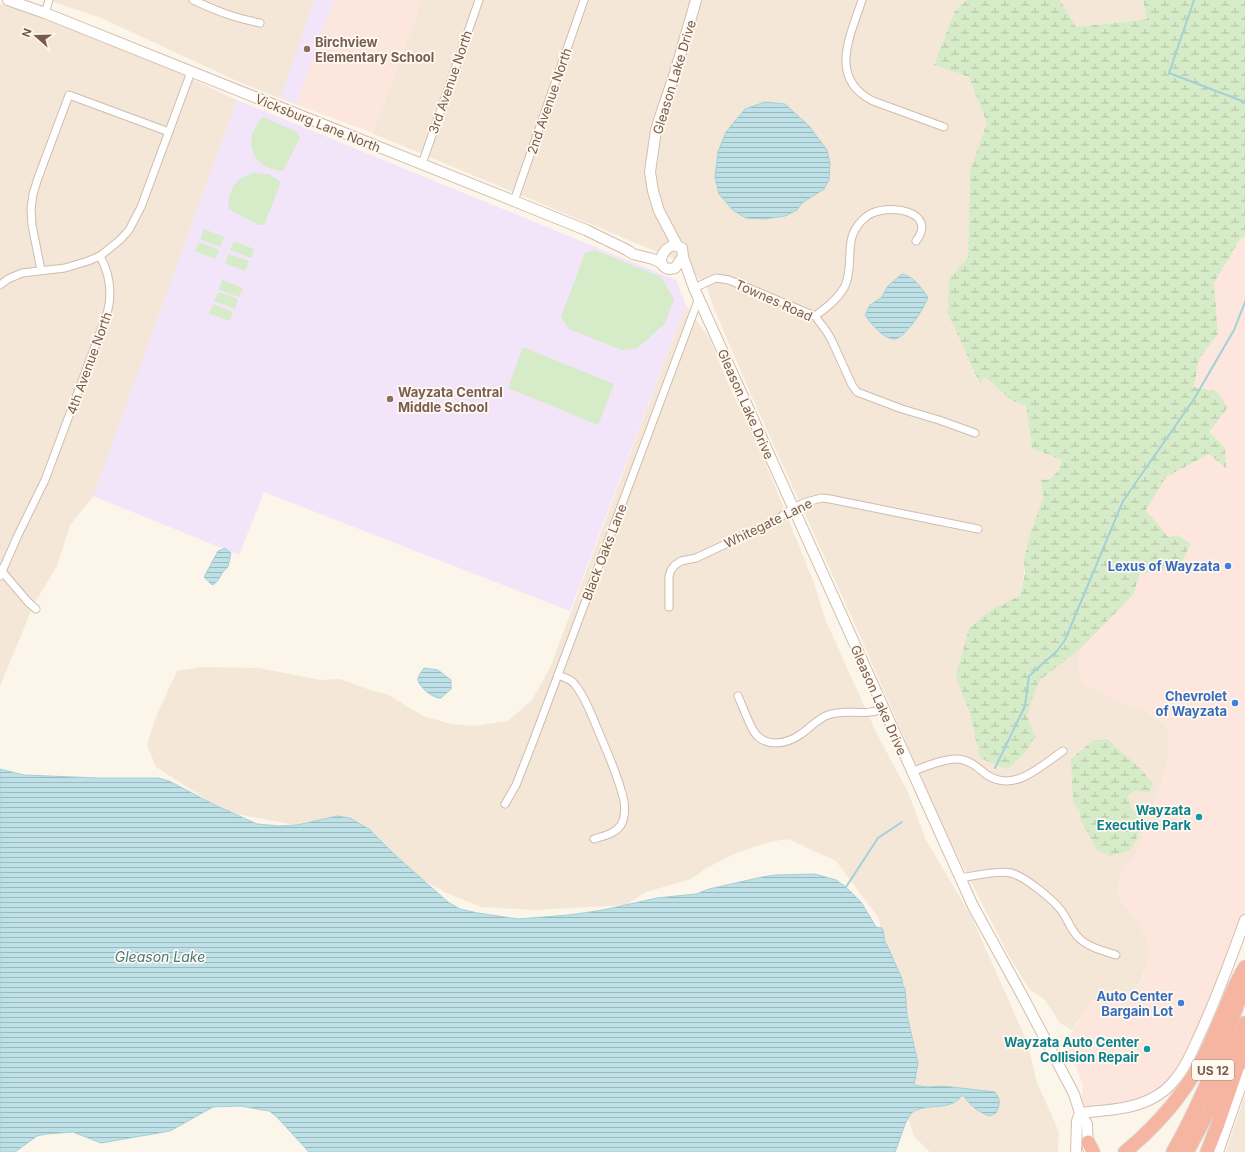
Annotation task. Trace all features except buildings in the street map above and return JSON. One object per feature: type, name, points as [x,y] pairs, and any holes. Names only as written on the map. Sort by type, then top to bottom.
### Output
[{"type":"highway","points":[[1125,1152],[1156,1123],[1172,1105],[1190,1079],[1206,1052],[1245,966]]},
{"type":"highway","name":"US 12","points":[[1173,1152],[1194,1113],[1212,1073],[1245,984]]},
{"type":"highway","name":"US 12","points":[[1187,1152],[1209,1111],[1245,1023]]},
{"type":"highway","points":[[1210,1152],[1245,1045]]},
{"type":"main road","name":"Vicksburg Lane North","points":[[8,0],[45,12],[586,230],[627,250],[635,249],[654,254],[661,259],[665,268],[675,268]]},
{"type":"main road","name":"Gleason Lake Drive","points":[[696,0],[675,74],[656,130],[650,172],[653,191],[659,211],[666,223],[674,245],[682,248],[683,257],[692,284],[972,906],[1023,997],[1074,1094],[1080,1113],[1087,1124],[1090,1149]]},
{"type":"main road","points":[[661,259],[674,245]]},
{"type":"main road","points":[[675,268],[683,257]]},
{"type":"main road","name":"Gleason Lake Drive","points":[[675,268],[692,284]]},
{"type":"main road","points":[[1076,1152],[1077,1121],[1080,1113],[1137,1105],[1150,1100],[1172,1084],[1185,1065],[1201,1032],[1224,978],[1245,920]]},
{"type":"main road","points":[[1210,1152],[1245,1074]]},
{"type":"street","points":[[45,12],[50,0]]},
{"type":"street","points":[[193,0],[222,13],[260,23]]},
{"type":"street","name":"3rd Avenue North","points":[[422,164],[479,0]]},
{"type":"street","name":"2nd Avenue North","points":[[514,201],[584,0]]},
{"type":"street","points":[[862,0],[845,54],[846,69],[851,82],[857,90],[873,101],[944,127]]},
{"type":"street","points":[[0,284],[8,278],[22,273],[65,268],[88,261],[100,256],[120,240],[136,219],[191,72]]},
{"type":"street","points":[[41,270],[32,225],[31,209],[33,194],[69,95],[169,132]]},
{"type":"street","points":[[815,316],[833,302],[844,287],[848,278],[851,240],[854,231],[868,216],[887,209],[902,210],[916,216],[920,221],[921,232],[916,241]]},
{"type":"street","name":"4th Avenue North","points":[[1,572],[45,480],[106,317],[109,306],[110,284],[108,273],[100,256]]},
{"type":"street","name":"Townes Road","points":[[692,284],[716,278],[729,280],[815,316],[827,332],[852,385],[857,392],[902,409],[975,433]]},
{"type":"street","name":"Black Oaks Lane","points":[[505,804],[516,785],[699,298]]},
{"type":"street","name":"Whitegate Lane","points":[[669,607],[669,576],[675,565],[681,561],[696,558],[775,521],[793,508],[814,500],[830,499],[978,529]]},
{"type":"street","points":[[1,572],[36,609]]},
{"type":"street","points":[[558,675],[570,680],[576,685],[589,708],[614,768],[624,802],[625,813],[621,825],[606,836],[594,839]]},
{"type":"street","points":[[738,696],[753,730],[757,735],[770,743],[789,741],[800,735],[819,719],[828,715],[837,713],[870,713],[882,708]]},
{"type":"street","points":[[911,772],[959,759],[974,764],[995,779],[1003,781],[1019,780],[1063,751]]},
{"type":"street","points":[[960,878],[1001,873],[1010,873],[1019,876],[1027,880],[1060,908],[1081,940],[1116,955]]},
{"type":"shaded area","points":[[48,0],[334,0],[295,104],[239,82],[99,17]]},
{"type":"shaded area","name":"Birchview Elementary School","points":[[314,0],[334,0],[296,104],[281,97]]},
{"type":"shaded area","points":[[334,0],[422,0],[373,133],[295,104]]},
{"type":"shaded area","points":[[422,0],[967,0],[955,12],[934,65],[969,77],[987,123],[970,170],[968,257],[949,279],[980,383],[985,377],[1011,400],[1026,406],[1032,448],[1062,460],[1058,471],[1050,479],[1041,481],[1043,498],[1030,534],[1024,559],[1025,567],[1020,596],[1083,646],[1078,661],[1079,673],[1086,685],[1150,713],[1164,725],[1169,738],[1166,769],[1144,832],[1141,846],[1133,858],[1120,900],[1135,918],[1150,948],[1149,959],[1141,980],[1130,995],[1090,1002],[1072,1030],[1060,1023],[1045,1000],[1029,989],[1009,956],[946,833],[861,638],[752,397],[713,306],[707,287],[691,270],[674,259],[373,133]]},
{"type":"shaded area","points":[[1060,0],[1142,0],[1147,19],[1075,27]]},
{"type":"shaded area","points":[[0,4],[118,45],[237,100],[94,495],[70,525],[57,566],[34,604],[0,686]]},
{"type":"shaded area","name":"Wayzata Central Middle School","points":[[237,100],[676,280],[686,305],[570,611],[264,492],[239,555],[93,496]]},
{"type":"shaded area","points":[[1245,236],[1245,920],[1185,1065],[1150,1100],[1080,1113],[1083,1087],[1074,1060],[1066,1046],[1071,1034],[1090,1002],[1130,995],[1142,980],[1149,959],[1149,948],[1142,930],[1118,898],[1117,886],[1124,867],[1133,858],[1141,846],[1144,832],[1166,769],[1169,742],[1167,730],[1151,713],[1116,701],[1086,685],[1079,674],[1078,661],[1083,646],[1133,595],[1140,573],[1179,567],[1168,538],[1146,510],[1166,477],[1209,454],[1226,467],[1225,448],[1209,432],[1216,391],[1194,388],[1199,359],[1218,334],[1214,283],[1240,239]]},
{"type":"shaded area","points":[[686,305],[709,338],[728,383],[761,452],[814,583],[825,619],[877,734],[908,792],[926,840],[971,916],[1028,1044],[1036,1080],[1059,1132],[1058,1152],[930,1152],[914,1136],[897,1085],[894,986],[878,917],[836,861],[788,839],[769,842],[736,853],[705,869],[691,879],[646,892],[626,905],[534,910],[481,907],[301,826],[226,812],[156,767],[147,745],[155,719],[177,671],[202,667],[259,668],[321,680],[340,679],[370,690],[387,694],[423,716],[451,724],[474,726],[508,721],[532,700],[550,668]]},
{"type":"shaded area","points":[[1245,1095],[1245,1152],[1226,1152]]},
{"type":"green space","points":[[967,0],[1060,0],[1076,27],[1147,19],[1142,0],[1245,0],[1245,236],[1240,239],[1214,283],[1218,334],[1199,359],[1194,387],[1216,391],[1228,407],[1209,432],[1225,448],[1226,468],[1209,454],[1166,477],[1146,510],[1168,537],[1177,535],[1191,544],[1179,567],[1140,574],[1133,595],[1083,646],[1040,680],[1034,693],[1027,716],[1035,737],[1024,754],[1007,769],[980,758],[970,713],[956,677],[969,628],[991,610],[1020,596],[1025,573],[1024,559],[1029,537],[1043,498],[1041,480],[1050,479],[1058,471],[1062,460],[1032,448],[1026,406],[1011,400],[985,377],[980,384],[948,313],[949,279],[968,257],[970,170],[987,123],[969,77],[934,65],[955,11]]},
{"type":"green space","points":[[263,117],[297,132],[300,138],[283,171],[265,166],[255,156],[252,149],[251,142],[254,129]]},
{"type":"green space","points":[[254,173],[269,174],[281,182],[264,225],[259,225],[229,209],[231,191],[234,186],[242,178]]},
{"type":"green space","points":[[204,229],[224,237],[220,247],[200,239]]},
{"type":"green space","points":[[234,241],[254,249],[251,258],[230,250]]},
{"type":"green space","points":[[199,242],[219,250],[215,259],[195,251]]},
{"type":"green space","points":[[595,250],[661,277],[674,299],[665,323],[636,349],[622,350],[569,329],[561,317],[585,253]]},
{"type":"green space","points":[[229,254],[249,261],[245,271],[225,263]]},
{"type":"green space","points":[[222,280],[243,288],[239,297],[219,290]]},
{"type":"green space","points":[[218,292],[238,299],[235,309],[214,301]]},
{"type":"green space","points":[[213,304],[233,312],[230,321],[209,314]]},
{"type":"green space","points":[[523,347],[614,384],[598,425],[508,388]]},
{"type":"green space","points":[[1107,739],[1140,768],[1153,784],[1150,792],[1134,791],[1128,796],[1132,811],[1141,814],[1138,836],[1130,851],[1110,856],[1097,850],[1080,818],[1080,811],[1073,802],[1071,759],[1092,741]]},
{"type":"water","points":[[765,102],[785,104],[809,126],[827,150],[830,163],[829,180],[824,189],[802,203],[797,210],[785,216],[764,219],[746,218],[734,211],[719,194],[715,177],[718,152],[726,132],[745,109]]},
{"type":"water","points":[[902,274],[914,280],[928,297],[914,322],[903,335],[893,339],[881,333],[865,315],[870,305],[881,298],[888,286]]},
{"type":"water","points":[[225,548],[231,553],[228,567],[215,584],[212,585],[204,577],[218,551]]},
{"type":"water","points":[[424,668],[438,670],[451,680],[451,689],[441,698],[434,697],[427,692],[419,682],[419,676]]},
{"type":"water","name":"Gleason Lake","points":[[0,769],[24,775],[98,778],[158,778],[169,781],[215,805],[257,824],[279,826],[297,825],[337,816],[350,818],[369,829],[396,856],[448,902],[460,909],[518,919],[569,915],[603,910],[657,898],[696,894],[709,889],[775,875],[815,874],[836,880],[846,887],[861,902],[876,927],[882,928],[885,941],[902,979],[903,987],[905,988],[907,1015],[918,1063],[914,1085],[927,1087],[943,1086],[995,1092],[999,1100],[996,1113],[990,1116],[986,1115],[968,1102],[964,1096],[961,1096],[950,1104],[928,1107],[915,1111],[910,1115],[906,1122],[895,1152],[309,1152],[276,1116],[269,1111],[240,1106],[213,1107],[170,1131],[101,1143],[73,1132],[46,1134],[37,1136],[15,1152],[0,1152]]},
{"type":"waterway","points":[[1194,0],[1169,73],[1245,102]]},
{"type":"waterway","points":[[995,768],[1025,706],[1029,676],[1057,651],[1065,640],[1123,501],[1194,399],[1234,330],[1245,302]]},
{"type":"waterway","points":[[846,887],[878,838],[902,822]]},
{"type":"place","name":"Birchview Elementary School","points":[[307,49]]},
{"type":"place","name":"Wayzata Central Middle School","points":[[390,399]]},
{"type":"place","name":"Lexus of Wayzata","points":[[1228,566]]},
{"type":"place","name":"Chevrolet of Wayzata","points":[[1235,703]]},
{"type":"place","name":"Wayzata Executive Park","points":[[1199,817]]},
{"type":"place","name":"Auto Center Bargain Lot","points":[[1181,1003]]},
{"type":"place","name":"Wayzata Auto Center Collision Repair","points":[[1147,1049]]}]
